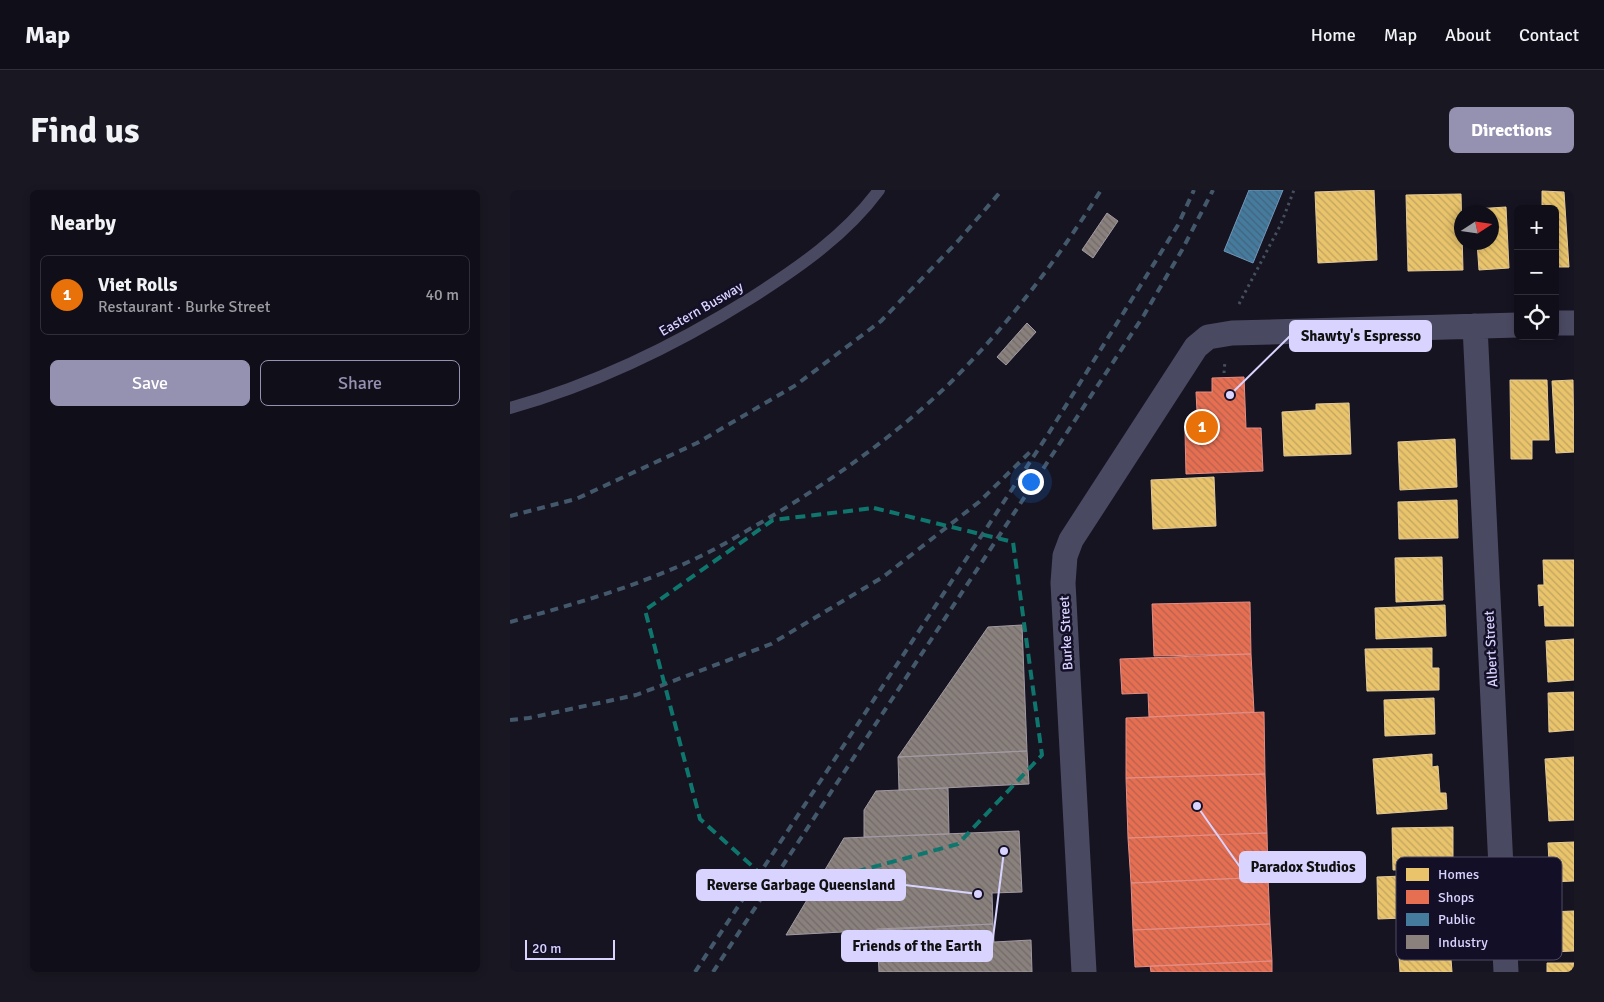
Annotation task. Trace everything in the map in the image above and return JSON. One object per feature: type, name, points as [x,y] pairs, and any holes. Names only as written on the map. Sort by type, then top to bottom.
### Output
[{"type":"street","points":[[1559,323],[1574,323]]},
{"type":"street","points":[[1475,326],[1514,325]]},
{"type":"street","name":"Burke Street","points":[[1084,972],[1063,583],[1065,556],[1070,540],[1196,347],[1208,337],[1232,333],[1475,326]]},
{"type":"street","name":"Albert Street","points":[[1475,326],[1500,857]]},
{"type":"lane","name":"Eastern Busway","points":[[510,408],[551,396],[612,373],[667,347],[721,317],[787,275],[834,238],[879,190]]},
{"type":"path","points":[[1239,304],[1281,224],[1294,190]]},
{"type":"path","points":[[1224,373],[1225,360]]},
{"type":"highlighted area","points":[[874,508],[1013,542],[1042,755],[958,844],[781,892],[700,819],[645,610],[773,520]]},
{"type":"building: Homes","points":[[1374,190],[1377,260],[1318,263],[1315,192]]},
{"type":"building: Homes","points":[[1542,191],[1564,192],[1569,267],[1559,267],[1559,205],[1542,205]]},
{"type":"building: Homes","points":[[1461,194],[1461,205],[1454,205],[1454,250],[1462,250],[1463,270],[1408,271],[1406,195]]},
{"type":"building: Homes","points":[[1499,207],[1506,207],[1509,268],[1479,270],[1478,250],[1499,250]]},
{"type":"building: Homes","points":[[1510,380],[1547,380],[1549,440],[1532,440],[1532,459],[1511,459]]},
{"type":"building: Homes","points":[[1573,380],[1574,452],[1556,453],[1552,381]]},
{"type":"building: Homes","points":[[1349,403],[1351,454],[1284,456],[1282,412],[1316,410],[1316,404]]},
{"type":"building: Homes","points":[[1455,439],[1457,487],[1400,490],[1398,442]]},
{"type":"building: Homes","points":[[1214,477],[1216,526],[1153,529],[1151,480]]},
{"type":"building: Homes","points":[[1457,500],[1458,538],[1399,539],[1398,502]]},
{"type":"building: Homes","points":[[1442,557],[1443,600],[1396,602],[1395,558]]},
{"type":"building: Homes","points":[[1543,560],[1574,560],[1574,626],[1545,626],[1544,605],[1539,606],[1538,585],[1544,585]]},
{"type":"building: Homes","points":[[1445,605],[1446,636],[1376,639],[1375,608]]},
{"type":"building: Homes","points":[[1574,639],[1574,680],[1548,682],[1546,641]]},
{"type":"building: Homes","points":[[1432,648],[1432,668],[1439,668],[1439,690],[1367,691],[1365,649]]},
{"type":"building: Homes","points":[[1574,692],[1574,730],[1549,732],[1548,693]]},
{"type":"building: Homes","points":[[1434,698],[1435,734],[1385,736],[1384,700]]},
{"type":"building: Homes","points":[[1432,754],[1432,767],[1438,766],[1440,793],[1446,793],[1447,809],[1377,814],[1373,759]]},
{"type":"building: Homes","points":[[1574,757],[1574,820],[1549,821],[1545,759]]},
{"type":"building: Homes","points":[[1453,827],[1453,857],[1396,857],[1396,870],[1393,870],[1392,828]]},
{"type":"building: Homes","points":[[1574,842],[1574,881],[1562,882],[1562,857],[1549,857],[1548,843]]},
{"type":"building: Homes","points":[[1396,876],[1396,918],[1378,919],[1377,877]]},
{"type":"building: Homes","points":[[1562,911],[1574,911],[1574,951],[1562,952]]},
{"type":"building: Homes","points":[[1399,960],[1451,960],[1452,972],[1400,972]]},
{"type":"building: Homes","points":[[1547,963],[1574,963],[1574,972],[1547,972]]},
{"type":"building: Shops","points":[[1244,377],[1246,428],[1261,428],[1263,471],[1186,474],[1185,432],[1198,431],[1196,392],[1212,392],[1212,378]]},
{"type":"building: Shops","points":[[1250,602],[1251,654],[1154,656],[1152,604]]},
{"type":"building: Shops","points":[[1251,654],[1254,712],[1149,717],[1148,693],[1122,694],[1120,659]]},
{"type":"building: Shops","points":[[1264,712],[1265,774],[1126,778],[1126,718]]},
{"type":"building: Shops","points":[[1265,774],[1267,833],[1128,838],[1126,778]]},
{"type":"building: Shops","points":[[1267,833],[1268,877],[1131,883],[1128,838]]},
{"type":"building: Shops","points":[[1268,877],[1270,924],[1133,930],[1131,883]]},
{"type":"building: Shops","points":[[1270,924],[1272,961],[1135,967],[1133,930]]},
{"type":"building: Shops","points":[[1272,961],[1272,972],[1151,972],[1150,966]]},
{"type":"building: Public","points":[[1249,190],[1283,190],[1253,263],[1224,251]]},
{"type":"building: Industry","points":[[1107,213],[1118,221],[1093,258],[1082,250]]},
{"type":"building: Industry","points":[[1027,323],[1036,332],[1006,365],[997,357]]},
{"type":"building: Industry","points":[[1022,625],[1027,751],[898,757],[988,627]]},
{"type":"building: Industry","points":[[1027,751],[1029,784],[899,790],[898,757]]},
{"type":"building: Industry","points":[[948,788],[949,834],[864,837],[864,810],[876,791]]},
{"type":"building: Industry","points":[[1019,831],[1022,892],[992,893],[993,924],[786,935],[844,838]]},
{"type":"building: Industry","points":[[993,924],[994,942],[1031,940],[1032,972],[879,972],[877,929]]},
{"type":"railway","points":[[510,516],[576,499],[697,443],[796,385],[881,321],[958,241],[1002,190]]},
{"type":"railway","points":[[510,622],[611,592],[661,574],[716,549],[762,522],[860,458],[929,403],[992,338],[1050,266],[1101,190]]},
{"type":"railway","points":[[695,972],[1047,436],[1178,225],[1194,190]]},
{"type":"railway","points":[[713,972],[1144,315],[1182,250],[1213,190]]},
{"type":"railway","points":[[510,720],[529,718],[636,695],[771,644],[883,577],[979,502],[1033,449]]},
{"type":"place","name":"Shawty's Espresso","points":[[1230,395]]},
{"type":"place","name":"Viet Rolls","points":[[1202,427]]},
{"type":"place","name":"Paradox Studios","points":[[1197,806]]},
{"type":"place","name":"Friends of the Earth","points":[[1004,851]]},
{"type":"place","name":"Reverse Garbage Queensland","points":[[978,894]]}]
